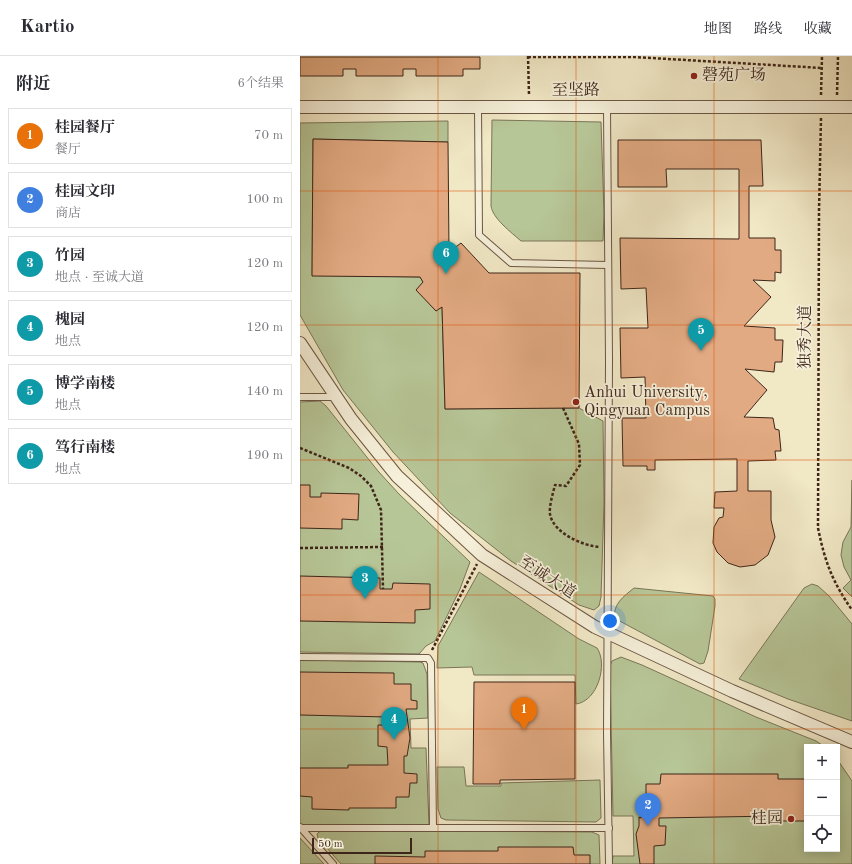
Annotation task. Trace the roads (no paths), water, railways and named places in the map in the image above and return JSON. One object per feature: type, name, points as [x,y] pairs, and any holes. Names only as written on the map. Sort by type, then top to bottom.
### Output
[{"type":"street","name":"至坚路","points":[[300,107],[852,107]]},
{"type":"street","name":"至诚大道","points":[[300,344],[335,397],[397,476],[482,555],[595,627],[732,691],[852,742]]},
{"type":"lane","points":[[478,106],[479,235],[511,263],[608,265]]},
{"type":"lane","points":[[607,107],[609,864]]},
{"type":"lane","points":[[300,397],[335,397]]},
{"type":"lane","points":[[300,657],[428,658],[431,663],[433,828]]},
{"type":"lane","points":[[301,827],[609,828]]},
{"type":"lane","points":[[301,827],[333,864]]},
{"type":"place","name":"磬苑广场","points":[[694,76]]},
{"type":"place","name":"笃行南楼","points":[[446,274]]},
{"type":"place","name":"博学南楼","points":[[701,351]]},
{"type":"place","name":"Anhui University, Qingyuan Campus","points":[[576,402]]},
{"type":"place","name":"竹园","points":[[365,599]]},
{"type":"place","name":"桂园餐厅","points":[[524,730]]},
{"type":"place","name":"槐园","points":[[394,740]]},
{"type":"place","name":"桂园","points":[[791,819]]},
{"type":"place","name":"桂园文印","points":[[648,826]]}]
